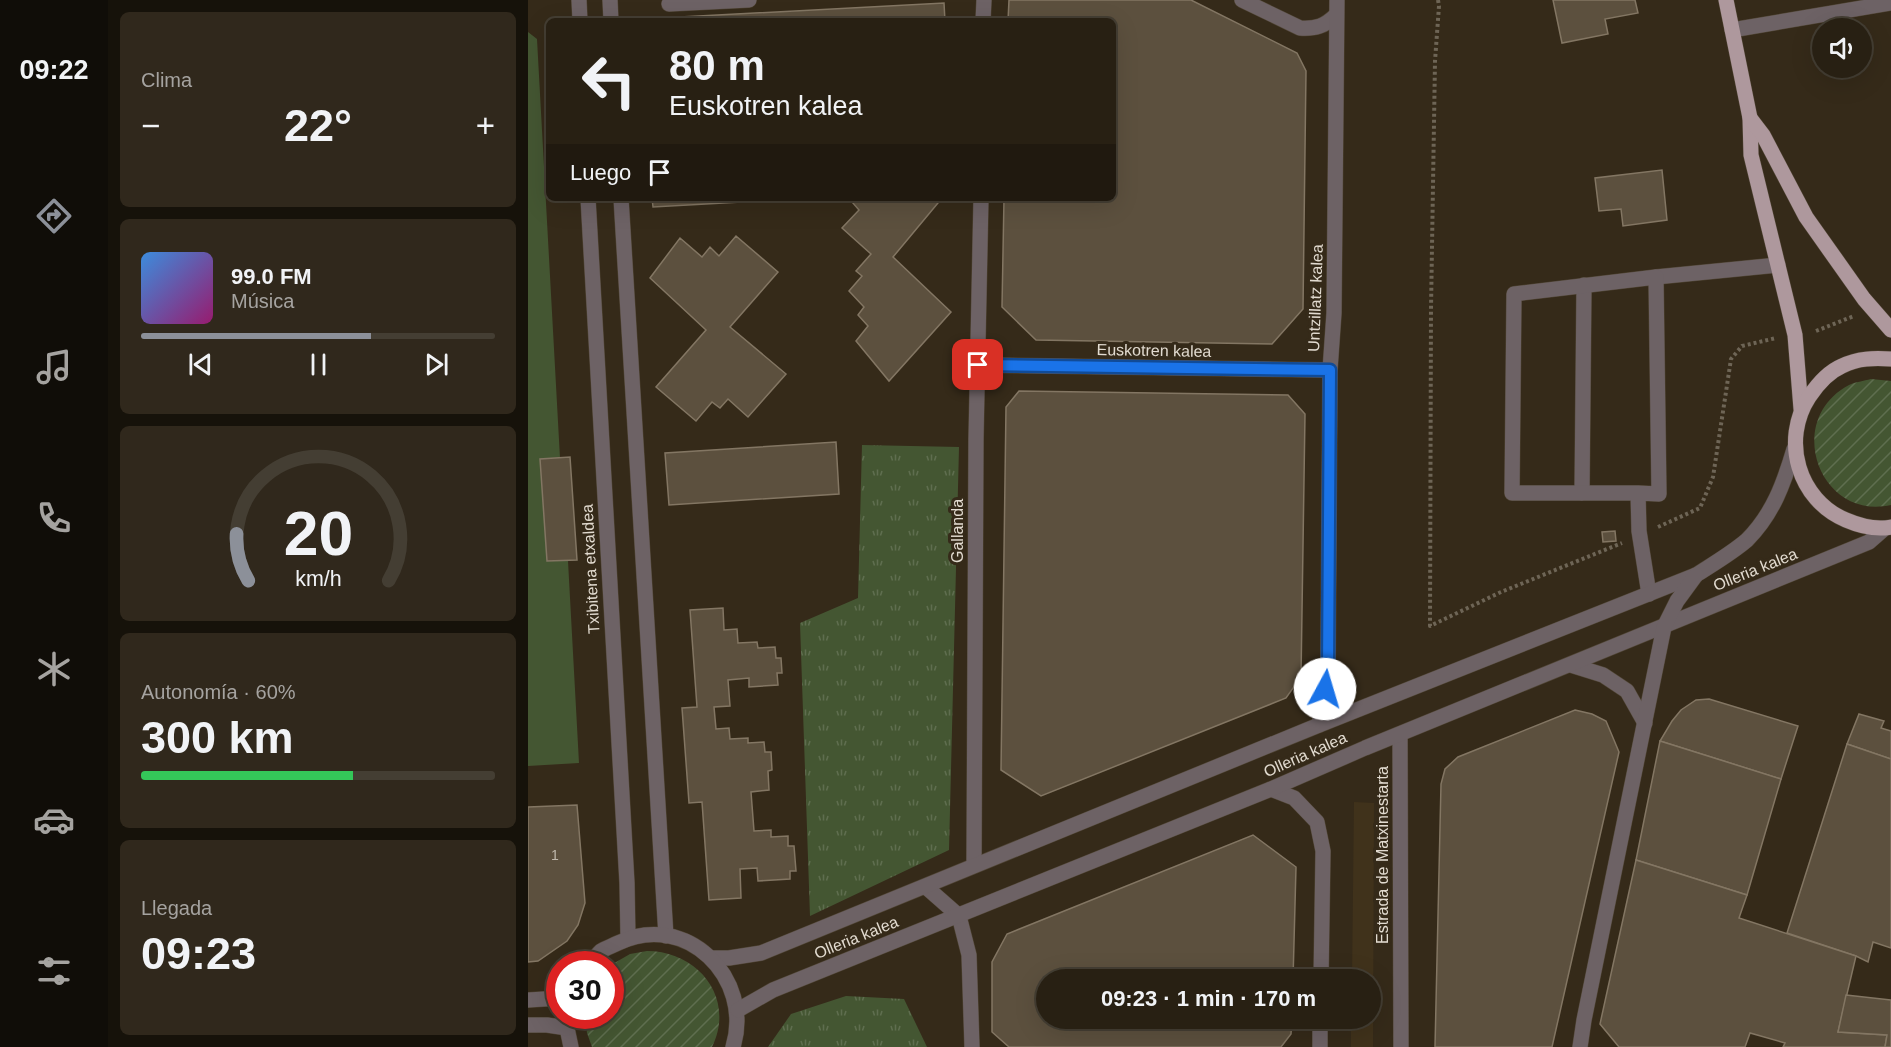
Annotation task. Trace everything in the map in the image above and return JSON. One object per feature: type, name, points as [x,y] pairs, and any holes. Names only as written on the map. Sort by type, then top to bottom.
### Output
[{"type":"main road","points":[[1726,0],[1750,118],[1751,155],[1795,335],[1801,409]]},
{"type":"main road","points":[[1750,118],[1763,135],[1806,217],[1863,299],[1891,330]]},
{"type":"main road","points":[[1888,527],[1859,525],[1835,515],[1815,498],[1801,475],[1794,449],[1795,428],[1801,409],[1817,384],[1841,366],[1869,358],[1891,359]]},
{"type":"street","points":[[579,0],[579,18]]},
{"type":"street","points":[[610,0],[610,18]]},
{"type":"street","points":[[669,4],[749,0]]},
{"type":"street","points":[[983,18],[984,0]]},
{"type":"street","points":[[1242,0],[1300,28],[1326,25],[1337,8]]},
{"type":"street","points":[[1732,30],[1891,3]]},
{"type":"street","name":"Untzillatz kalea","points":[[1319,725],[1328,671],[1330,370],[1334,313],[1337,8]]},
{"type":"street","name":"Txibitena etxaldea","points":[[588,201],[628,938]]},
{"type":"street","points":[[621,201],[666,936]]},
{"type":"street","name":"Gallanda","points":[[974,865],[976,450],[981,201]]},
{"type":"street","points":[[1656,277],[1659,494],[1512,493],[1514,294],[1656,277],[1778,265]]},
{"type":"street","points":[[1582,493],[1584,285]]},
{"type":"street","name":"Euskotren kalea","points":[[978,365],[1330,370]]},
{"type":"street","name":"Olleria kalea","points":[[711,958],[761,953],[1319,725],[1696,575],[1745,541],[1765,519],[1782,487],[1794,449]]},
{"type":"street","points":[[1638,493],[1639,531],[1649,594]]},
{"type":"street","name":"Olleria kalea","points":[[738,1010],[773,990],[1271,789],[1869,542],[1888,527]]},
{"type":"street","points":[[1580,1047],[1664,627],[1677,601],[1696,575]]},
{"type":"street","points":[[1571,665],[1603,675],[1626,691],[1645,723]]},
{"type":"street","name":"Estrada de Matxinestarta","points":[[1400,735],[1401,1047]]},
{"type":"street","points":[[1271,789],[1294,798],[1317,822],[1323,851],[1321,969]]},
{"type":"street","points":[[926,887],[959,916],[969,955],[972,1047]]},
{"type":"street","points":[[602,951],[628,938],[646,934],[666,936],[690,943],[711,958],[724,973],[733,991],[738,1010],[734,1047]]},
{"type":"street","points":[[528,1000],[546,999]]},
{"type":"street","points":[[528,1024],[546,1025]]},
{"type":"street","points":[[568,1029],[571,1047]]},
{"type":"street","points":[[1320,1029],[1320,1047]]},
{"type":"path","points":[[1430,626],[1431,309],[1438,0]]},
{"type":"shaded area","points":[[1354,802],[1374,803],[1373,969],[1352,969]]},
{"type":"shaded area","points":[[1351,1029],[1373,1029],[1373,1047],[1351,1047]]},
{"type":"green space","points":[[528,32],[537,39],[560,458],[570,457],[577,560],[568,561],[579,763],[528,766]]},
{"type":"green space","points":[[1871,379],[1891,381],[1891,505],[1866,506],[1845,498],[1829,483],[1818,464],[1814,443],[1818,421],[1829,401],[1849,385]]},
{"type":"green space","points":[[862,445],[959,447],[949,850],[810,916],[800,623],[858,598]]},
{"type":"green space","points":[[647,951],[665,953],[682,959],[696,968],[708,981],[719,1011],[718,1029],[712,1047],[592,1047],[587,1029],[624,1029],[624,957]]},
{"type":"green space","points":[[846,996],[904,999],[927,1047],[768,1047],[791,1014]]},
{"type":"building","points":[[1009,0],[1191,0],[1297,53],[1306,71],[1303,309],[1272,344],[1036,340],[1002,307],[1004,201],[1116,201],[1116,18],[1008,18]]},
{"type":"building","points":[[1553,0],[1635,0],[1638,13],[1605,19],[1608,34],[1562,43]]},
{"type":"building","points":[[944,3],[945,18],[662,18]]},
{"type":"building","points":[[1662,170],[1667,220],[1623,226],[1621,209],[1599,211],[1595,178]]},
{"type":"building","points":[[652,201],[760,201],[653,207]]},
{"type":"building","points":[[938,201],[893,257],[951,312],[889,381],[856,341],[868,326],[858,315],[864,307],[849,291],[862,276],[856,271],[871,254],[842,228],[859,210],[852,202]]},
{"type":"building","points":[[736,236],[778,272],[730,327],[786,374],[748,417],[728,399],[720,408],[712,402],[696,421],[656,387],[706,330],[650,278],[680,238],[702,257],[710,247],[719,256]]},
{"type":"building","points":[[1019,391],[1288,395],[1305,414],[1301,677],[1286,698],[1041,796],[1001,770],[1006,407]]},
{"type":"building","points":[[836,442],[839,494],[669,505],[665,453]]},
{"type":"building","points":[[570,457],[577,560],[547,561],[540,459]]},
{"type":"building","points":[[1615,531],[1616,541],[1603,542],[1602,532]]},
{"type":"building","points":[[723,608],[724,630],[737,629],[738,643],[757,642],[758,648],[775,647],[776,658],[781,658],[782,673],[777,673],[778,685],[749,687],[749,678],[728,680],[730,706],[714,707],[716,729],[729,728],[730,739],[748,738],[748,743],[764,742],[765,752],[771,752],[772,770],[768,771],[769,790],[751,792],[754,831],[771,830],[771,837],[788,836],[788,846],[794,846],[796,871],[790,871],[790,879],[758,881],[757,868],[740,869],[741,898],[709,900],[702,802],[689,803],[682,708],[697,707],[690,610]]},
{"type":"building","points":[[1709,699],[1798,726],[1781,779],[1660,741],[1681,710],[1696,700]]},
{"type":"building","points":[[1575,710],[1592,714],[1606,721],[1619,752],[1552,1047],[1435,1047],[1441,784],[1445,769],[1458,757]]},
{"type":"building","points":[[1859,714],[1884,721],[1881,728],[1891,731],[1891,759],[1847,744]]},
{"type":"building","points":[[1660,741],[1781,779],[1747,895],[1636,860]]},
{"type":"building","points":[[1847,744],[1891,759],[1891,948],[1873,942],[1868,962],[1787,933]]},
{"type":"building","points":[[577,805],[585,903],[578,925],[567,941],[552,951],[546,951],[546,955],[538,961],[528,962],[528,807]]},
{"type":"building","points":[[1253,835],[1296,867],[1293,969],[1036,969],[1036,1029],[1291,1029],[1291,1034],[1281,1047],[1009,1047],[992,1032],[992,962],[1007,934]]},
{"type":"building","points":[[1636,860],[1747,895],[1739,918],[1856,956],[1838,1032],[1887,1035],[1885,1047],[1783,1047],[1785,1043],[1750,1033],[1745,1047],[1619,1047],[1600,1024]]},
{"type":"building","points":[[1846,995],[1891,1000],[1891,1047],[1885,1047],[1887,1035],[1838,1032]]},
{"type":"route","points":[[978,365],[1330,370],[1328,671],[1325,689]]}]
